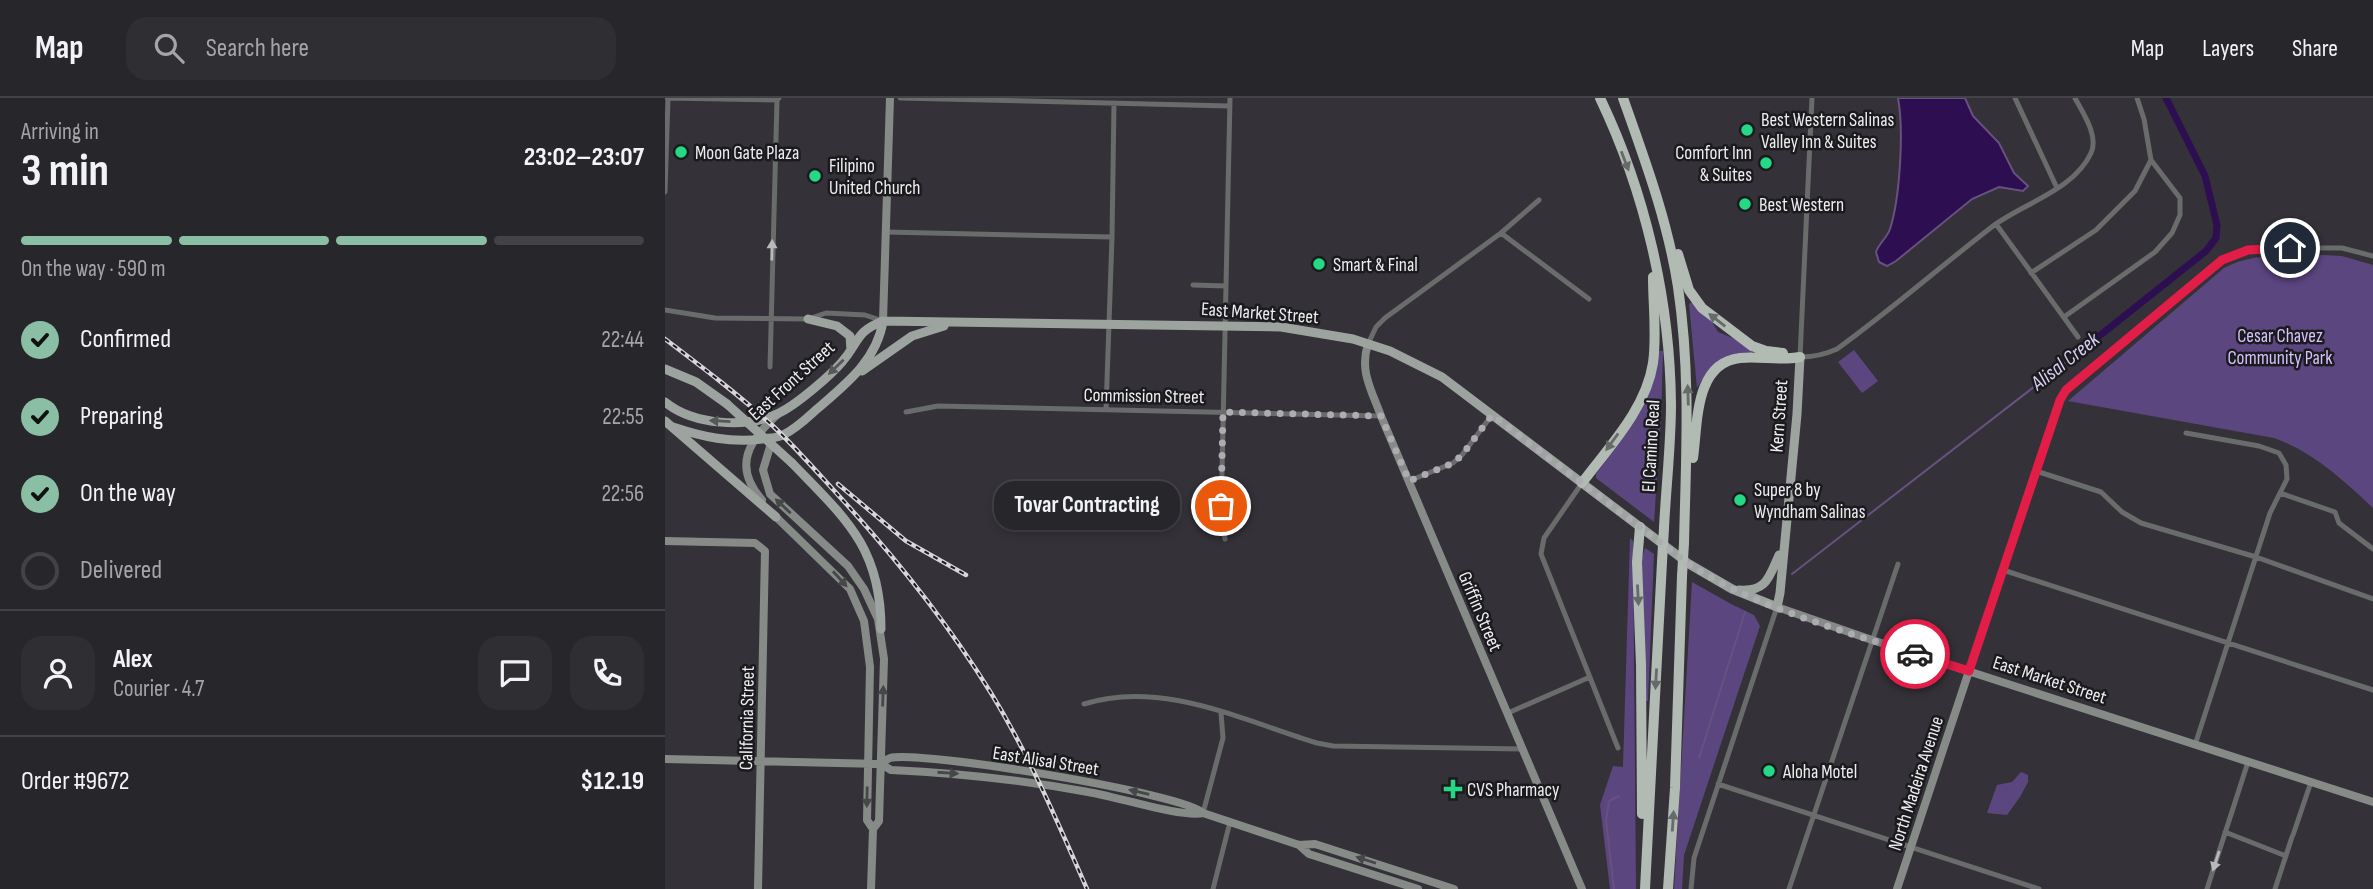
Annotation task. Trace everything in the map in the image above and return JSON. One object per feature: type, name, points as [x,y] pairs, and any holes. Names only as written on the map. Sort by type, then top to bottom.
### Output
[{"type":"highway","name":"El Camino Real","points":[[1600,98],[1638,192],[1653,257],[1664,307],[1671,406],[1645,889]]},
{"type":"highway","name":"El Camino Real","points":[[1623,98],[1663,218],[1678,286],[1689,403],[1675,788],[1668,889]]},
{"type":"highway","points":[[1663,218],[1674,239],[1689,290],[1702,307],[1752,346],[1800,357]]},
{"type":"highway","points":[[1582,483],[1636,409],[1651,376],[1655,350],[1653,257]]},
{"type":"highway","points":[[1685,513],[1702,393],[1707,379],[1717,368],[1731,360],[1786,360],[1800,357]]},
{"type":"highway","points":[[1640,527],[1637,562],[1642,818],[1647,841]]},
{"type":"main road","points":[[883,321],[890,98]]},
{"type":"main road","points":[[808,320],[837,326],[843,330],[850,336],[851,350]]},
{"type":"main road","name":"East Market Street","points":[[883,321],[1298,328],[1368,344],[1407,358],[1442,377],[1689,564],[1733,589],[1872,640],[2373,802]]},
{"type":"main road","name":"East Front Street","points":[[883,321],[874,349],[852,378],[804,421],[782,436],[773,437],[763,470],[770,494],[848,566],[864,589],[881,629],[884,659],[879,821],[873,829],[867,820],[870,667],[864,621],[850,589],[776,517],[749,482],[747,457],[753,440],[779,413],[841,363],[864,328],[883,321]]},
{"type":"main road","points":[[852,378],[912,336],[962,322]]},
{"type":"main road","name":"Griffin Street","points":[[1368,344],[1363,358],[1365,373],[1381,416],[1582,889]]},
{"type":"main road","name":"Kern Street","points":[[1777,607],[1797,414],[1800,357]]},
{"type":"main road","points":[[665,369],[696,382],[727,404],[792,463],[843,517],[873,565],[881,601],[881,629]]},
{"type":"main road","points":[[665,402],[682,413],[716,422],[757,419],[779,413]]},
{"type":"main road","points":[[669,424],[711,438],[753,440],[773,437]]},
{"type":"main road","points":[[669,424],[776,517]]},
{"type":"main road","name":"California Street","points":[[665,541],[755,544],[763,548],[766,554],[758,889]]},
{"type":"main road","points":[[1733,589],[1751,590],[1761,587],[1783,547]]},
{"type":"main road","name":"North Madeira Avenue","points":[[1896,889],[1969,671]]},
{"type":"main road","name":"East Alisal Street","points":[[665,759],[868,764],[881,764],[891,758],[910,759],[1018,770],[1097,783],[1192,806],[1203,813],[1299,845],[1315,844],[1454,889]]},
{"type":"main road","points":[[871,889],[873,829]]},
{"type":"main road","name":"East Alisal Street","points":[[1299,845],[1309,854],[1403,887],[1418,889]]},
{"type":"main road","points":[[1403,887],[1407,874]]},
{"type":"street","points":[[665,192],[667,98],[778,99],[770,367]]},
{"type":"street","points":[[900,98],[1229,106]]},
{"type":"street","points":[[1225,539],[1221,520],[1230,98]]},
{"type":"street","name":"Kern Street","points":[[1800,357],[1812,98]]},
{"type":"street","points":[[2015,98],[2057,188]]},
{"type":"street","points":[[1800,357],[1817,357],[1837,349],[1996,224],[2057,188],[2079,170],[2092,151],[2091,132],[2075,98]]},
{"type":"street","points":[[2064,317],[2155,252],[2172,233],[2180,215],[2180,198],[2151,160],[2144,118],[2137,98]]},
{"type":"street","points":[[1106,410],[1114,103]]},
{"type":"street","points":[[2031,273],[2096,230],[2118,211],[2135,191],[2151,160]]},
{"type":"street","points":[[1368,344],[1376,327],[1385,318],[1501,233],[1539,200]]},
{"type":"street","points":[[1996,224],[2078,337]]},
{"type":"street","points":[[885,232],[1112,237]]},
{"type":"street","points":[[1501,233],[1589,299]]},
{"type":"street","name":"North Madeira Avenue","points":[[1969,671],[2060,400],[2066,390],[2222,260],[2239,252],[2266,248],[2342,248],[2373,256]]},
{"type":"street","points":[[1193,285],[1226,286]]},
{"type":"street","name":"East Market Street","points":[[665,310],[715,318],[808,320],[827,313],[865,314],[883,321]]},
{"type":"street","name":"Commission Street","points":[[906,412],[938,407],[1381,416]]},
{"type":"street","points":[[1409,481],[1453,463],[1492,415]]},
{"type":"street","points":[[2186,433],[2259,446],[2279,453],[2285,460],[2287,469],[2286,484],[2270,513],[2195,745]]},
{"type":"street","points":[[2036,471],[2101,492],[2122,512],[2141,523],[2256,557],[2373,599]]},
{"type":"street","points":[[1582,483],[1544,538],[1541,554],[1618,748]]},
{"type":"street","points":[[2280,494],[2335,512],[2339,523],[2348,532],[2373,549]]},
{"type":"street","points":[[1789,889],[1898,564]]},
{"type":"street","points":[[2003,570],[2373,690]]},
{"type":"street","name":"Kern Street","points":[[1691,889],[1693,863],[1777,607]]},
{"type":"street","points":[[1508,713],[1590,677]]},
{"type":"street","points":[[1084,704],[1106,697],[1170,699],[1333,746],[1523,749]]},
{"type":"street","points":[[1203,813],[1223,738],[1221,713]]},
{"type":"street","points":[[2207,889],[2248,762]]},
{"type":"street","points":[[2275,889],[2311,782]]},
{"type":"street","points":[[1718,784],[2039,889]]},
{"type":"street","points":[[1213,889],[1230,822]]},
{"type":"street","points":[[2225,832],[2286,856]]},
{"type":"green space","name":"Cesar Chavez Community Park","points":[[2342,256],[2373,265],[2373,508],[2315,459],[2274,438],[2068,401],[2224,268],[2260,257]]},
{"type":"green space","points":[[1692,302],[1711,320],[1718,332],[1740,341],[1752,351],[1752,354],[1732,355],[1719,361],[1697,388],[1689,304]]},
{"type":"green space","points":[[1854,350],[1878,381],[1862,393],[1838,362]]},
{"type":"green space","points":[[1657,351],[1663,351],[1654,522],[1596,478],[1596,474],[1643,407]]},
{"type":"green space","points":[[1630,538],[1633,541],[1636,889],[1610,889],[1600,805],[1613,766],[1623,767]]},
{"type":"green space","points":[[1645,548],[1654,554],[1648,701],[1644,701],[1641,561]]},
{"type":"green space","points":[[1692,582],[1754,615],[1760,626],[1684,855],[1682,889],[1674,889]]},
{"type":"green space","points":[[2021,772],[2028,775],[2028,782],[2007,815],[1987,813],[1997,785],[2012,782]]},
{"type":"shaded area","points":[[1898,98],[1965,98],[1973,116],[1999,143],[2014,173],[2028,186],[2023,191],[1999,187],[1972,199],[1887,266],[1879,262],[1876,252],[1890,229],[1899,182],[1901,145]]},
{"type":"waterway","name":"Alisal Creek","points":[[2083,349],[2206,251],[2216,238],[2217,225],[2205,176],[2166,98]]},
{"type":"waterway","name":"Alisal Creek","points":[[1792,574],[2083,349],[2085,351]]},
{"type":"waterway","name":"Alisal Creek","points":[[1699,758],[1745,612]]},
{"type":"waterway","name":"Alisal Creek","points":[[1614,889],[1606,821],[1609,801],[1619,796]]},
{"type":"railway","points":[[665,339],[734,392],[782,434],[900,566],[957,641],[1005,717],[1087,889]]},
{"type":"railway","points":[[838,484],[906,541],[966,575]]},
{"type":"way so far","points":[[1221,506],[1223,412],[1381,416],[1409,481],[1453,463],[1492,415],[1708,576],[1769,604],[1915,654]]},
{"type":"place","name":"Best Western Salinas Valley Inn & Suites","points":[[1747,130]]},
{"type":"place","name":"Moon Gate Plaza","points":[[681,152]]},
{"type":"place","name":"Comfort Inn & Suites","points":[[1766,163]]},
{"type":"place","name":"Filipino United Church","points":[[815,176]]},
{"type":"place","name":"Best Western","points":[[1745,204]]},
{"type":"place","name":"Smart & Final","points":[[1319,264]]},
{"type":"place","name":"Super 8 by Wyndham Salinas","points":[[1740,500]]},
{"type":"place","name":"Tovar Contracting","points":[[1221,506]]},
{"type":"place","name":"Aloha Motel","points":[[1769,771]]},
{"type":"place","name":"CVS Pharmacy","points":[[1453,789]]},
{"type":"route","points":[[1915,654],[1969,671],[2060,400],[2066,390],[2222,260],[2248,250],[2290,248]]}]
